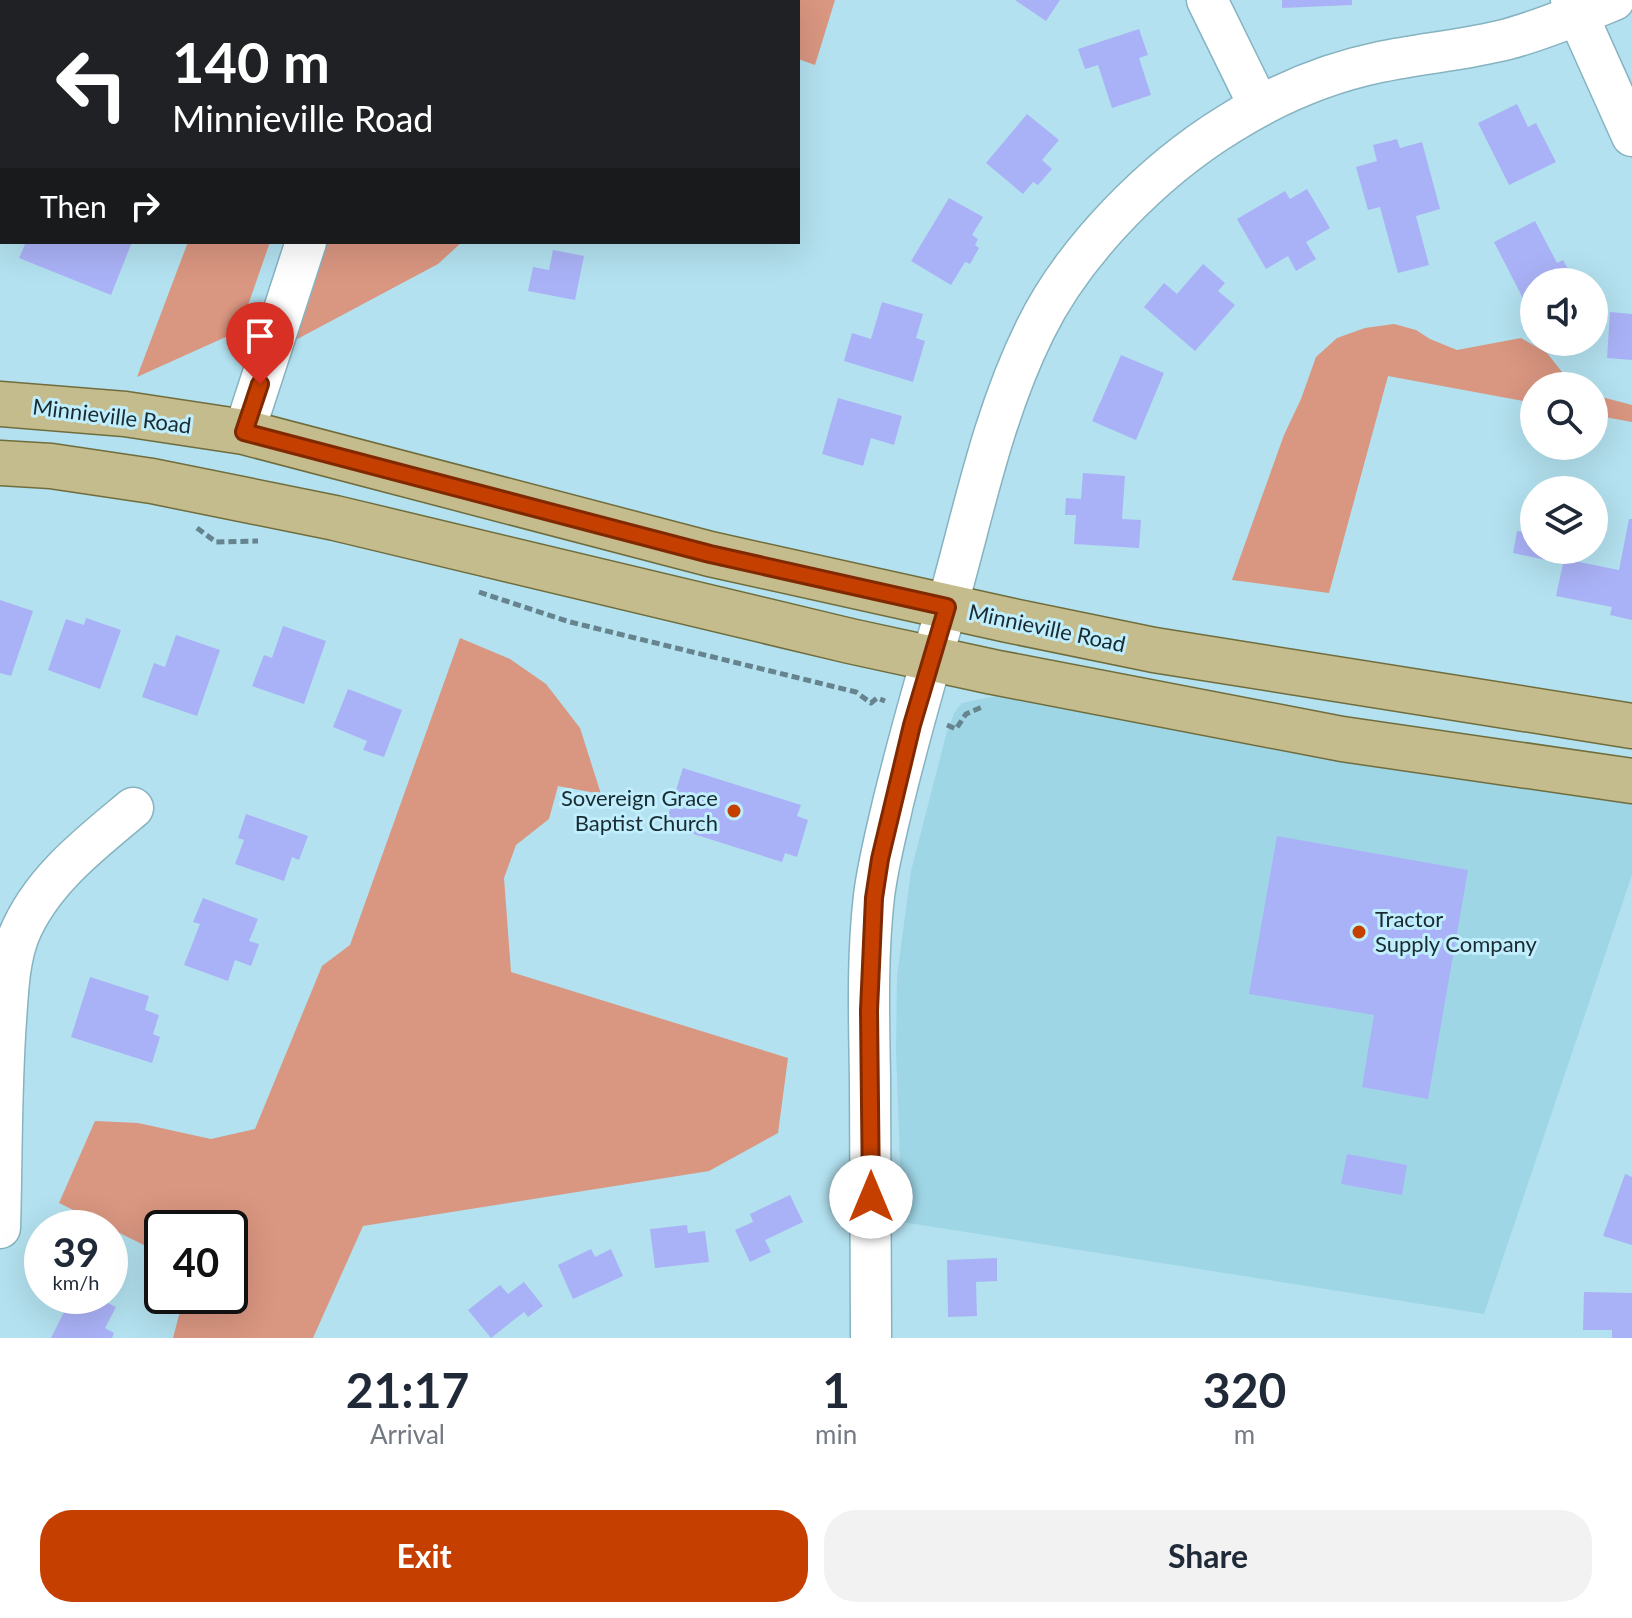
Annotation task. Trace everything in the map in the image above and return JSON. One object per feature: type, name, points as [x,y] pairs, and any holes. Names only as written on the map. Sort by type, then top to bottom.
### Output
[{"type":"main road","name":"Minnieville Road","points":[[0,404],[125,414],[244,432],[710,554],[947,607],[1154,650],[1632,726]]},
{"type":"main road","points":[[0,463],[51,466],[243,499],[931,657],[1342,739],[1632,781]]},
{"type":"street","points":[[1207,0],[1259,106]]},
{"type":"street","points":[[871,1338],[869,1010],[874,898],[880,859],[905,755],[985,462],[1014,378],[1036,328],[1059,290],[1104,231],[1154,181],[1189,151],[1259,106],[1351,69],[1498,41],[1575,7],[1614,0]]},
{"type":"street","points":[[1575,7],[1632,136]]},
{"type":"street","points":[[244,432],[305,244]]},
{"type":"street","points":[[0,1228],[3,1059],[9,982],[19,935],[42,895],[75,857],[133,808]]},
{"type":"path","points":[[191,522],[216,542],[264,540]]},
{"type":"path","points":[[469,588],[570,622],[844,689],[860,694],[871,703],[877,698]]},
{"type":"shaded area","points":[[800,0],[835,0],[815,65],[800,60]]},
{"type":"shaded area","points":[[187,244],[269,244],[239,331],[137,377]]},
{"type":"shaded area","points":[[320,244],[460,244],[438,264],[288,344]]},
{"type":"shaded area","points":[[1394,324],[1416,330],[1457,350],[1520,338],[1520,356],[1549,356],[1562,372],[1520,372],[1520,400],[1388,376],[1329,593],[1232,580],[1284,435],[1316,357],[1337,338],[1365,328]]},
{"type":"shaded area","points":[[1608,399],[1632,405],[1632,422],[1608,418]]},
{"type":"shaded area","points":[[460,638],[510,659],[546,684],[580,728],[601,794],[558,786],[549,819],[516,845],[504,878],[511,972],[788,1058],[778,1133],[709,1171],[363,1226],[313,1338],[173,1338],[179,1314],[248,1314],[248,1210],[144,1210],[144,1245],[128,1237],[128,1210],[73,1210],[59,1203],[95,1121],[138,1123],[211,1139],[255,1129],[322,966],[350,945]]},
{"type":"shaded area","points":[[996,696],[1312,753],[1632,804],[1632,875],[1484,1314],[902,1222],[896,1050],[897,976],[911,871],[954,713],[962,703]]},
{"type":"building","points":[[1015,0],[1060,0],[1046,21]]},
{"type":"building","points":[[1282,0],[1352,0],[1352,5],[1282,8]]},
{"type":"building","points":[[1139,29],[1148,55],[1139,58],[1151,95],[1112,108],[1098,65],[1085,69],[1078,49]]},
{"type":"building","points":[[1517,104],[1528,127],[1536,123],[1556,162],[1509,185],[1478,123]]},
{"type":"building","points":[[1027,114],[1059,140],[1042,160],[1052,169],[1038,185],[1033,182],[1023,194],[986,163]]},
{"type":"building","points":[[1397,139],[1400,148],[1422,142],[1440,209],[1416,216],[1429,265],[1398,273],[1380,207],[1368,210],[1356,167],[1377,161],[1373,145]]},
{"type":"building","points":[[1307,189],[1330,228],[1306,242],[1316,259],[1296,271],[1288,256],[1266,269],[1237,219],[1285,191],[1290,199]]},
{"type":"building","points":[[949,198],[983,217],[972,235],[978,239],[975,245],[979,248],[970,264],[965,262],[951,285],[911,261]]},
{"type":"building","points":[[1535,221],[1557,263],[1563,260],[1567,268],[1520,268],[1520,293],[1494,242]]},
{"type":"building","points":[[25,244],[131,244],[111,295],[19,258]]},
{"type":"building","points":[[553,250],[584,256],[575,300],[528,291],[533,267],[549,270]]},
{"type":"building","points":[[1203,264],[1225,283],[1218,291],[1235,305],[1195,351],[1144,307],[1164,283],[1177,294]]},
{"type":"building","points":[[882,302],[923,314],[916,338],[925,341],[913,382],[844,361],[852,333],[871,339]]},
{"type":"building","points":[[1610,312],[1632,314],[1632,360],[1607,358]]},
{"type":"building","points":[[1121,355],[1164,373],[1136,440],[1092,421]]},
{"type":"building","points":[[838,398],[902,416],[894,445],[871,438],[863,466],[822,454]]},
{"type":"building","points":[[1083,473],[1125,476],[1122,519],[1141,520],[1139,548],[1074,544],[1076,515],[1065,515],[1066,498],[1081,499]]},
{"type":"building","points":[[1629,519],[1632,519],[1632,620],[1610,615],[1612,607],[1556,596],[1563,564],[1589,564],[1619,570]]},
{"type":"building","points":[[1517,531],[1520,531],[1520,554],[1513,553]]},
{"type":"building","points":[[0,600],[33,611],[11,676],[0,673]]},
{"type":"building","points":[[86,618],[121,630],[100,689],[48,670],[66,619],[84,625]]},
{"type":"building","points":[[283,626],[326,641],[304,704],[252,686],[264,655],[272,658]]},
{"type":"building","points":[[176,635],[220,650],[197,716],[142,697],[154,663],[165,667]]},
{"type":"building","points":[[348,689],[402,710],[384,757],[363,750],[367,741],[333,727]]},
{"type":"building","name":"Sovereign Grace Baptist Church","points":[[683,768],[801,805],[797,816],[808,820],[797,857],[785,853],[782,862],[665,825]]},
{"type":"building","points":[[246,814],[308,836],[299,860],[292,857],[284,881],[235,864],[244,840],[238,838]]},
{"type":"building","name":"Tractor Supply Company","points":[[1277,836],[1468,870],[1428,1099],[1362,1087],[1374,1015],[1249,994]]},
{"type":"building","points":[[203,898],[258,919],[249,941],[259,944],[251,966],[235,960],[228,981],[184,965],[200,924],[193,922]]},
{"type":"building","points":[[90,977],[149,996],[145,1010],[159,1015],[153,1034],[160,1037],[152,1063],[71,1037]]},
{"type":"building","points":[[1347,1154],[1407,1165],[1402,1195],[1341,1184]]},
{"type":"building","points":[[1625,1174],[1632,1177],[1632,1245],[1603,1236]]},
{"type":"building","points":[[790,1195],[803,1222],[765,1240],[771,1252],[750,1262],[735,1230],[753,1222],[750,1214]]},
{"type":"building","points":[[687,1225],[688,1233],[705,1231],[709,1262],[655,1268],[650,1229]]},
{"type":"building","points":[[591,1249],[595,1257],[611,1249],[623,1276],[573,1299],[558,1265]]},
{"type":"building","points":[[997,1258],[997,1281],[976,1282],[977,1316],[948,1317],[947,1260]]},
{"type":"building","points":[[524,1282],[543,1306],[528,1317],[524,1312],[491,1338],[468,1310],[500,1285],[508,1294]]},
{"type":"building","points":[[1584,1292],[1632,1293],[1632,1338],[1612,1338],[1612,1330],[1583,1330]]},
{"type":"building","points":[[63,1314],[112,1314],[105,1328],[114,1333],[112,1338],[51,1338]]},
{"type":"place","name":"Sovereign Grace Baptist Church","points":[[734,811]]},
{"type":"place","name":"Tractor Supply Company","points":[[1359,932]]},
{"type":"route","points":[[260,384],[244,432],[710,554],[947,607],[912,725],[880,859],[874,898],[869,1010],[871,1197]]}]
